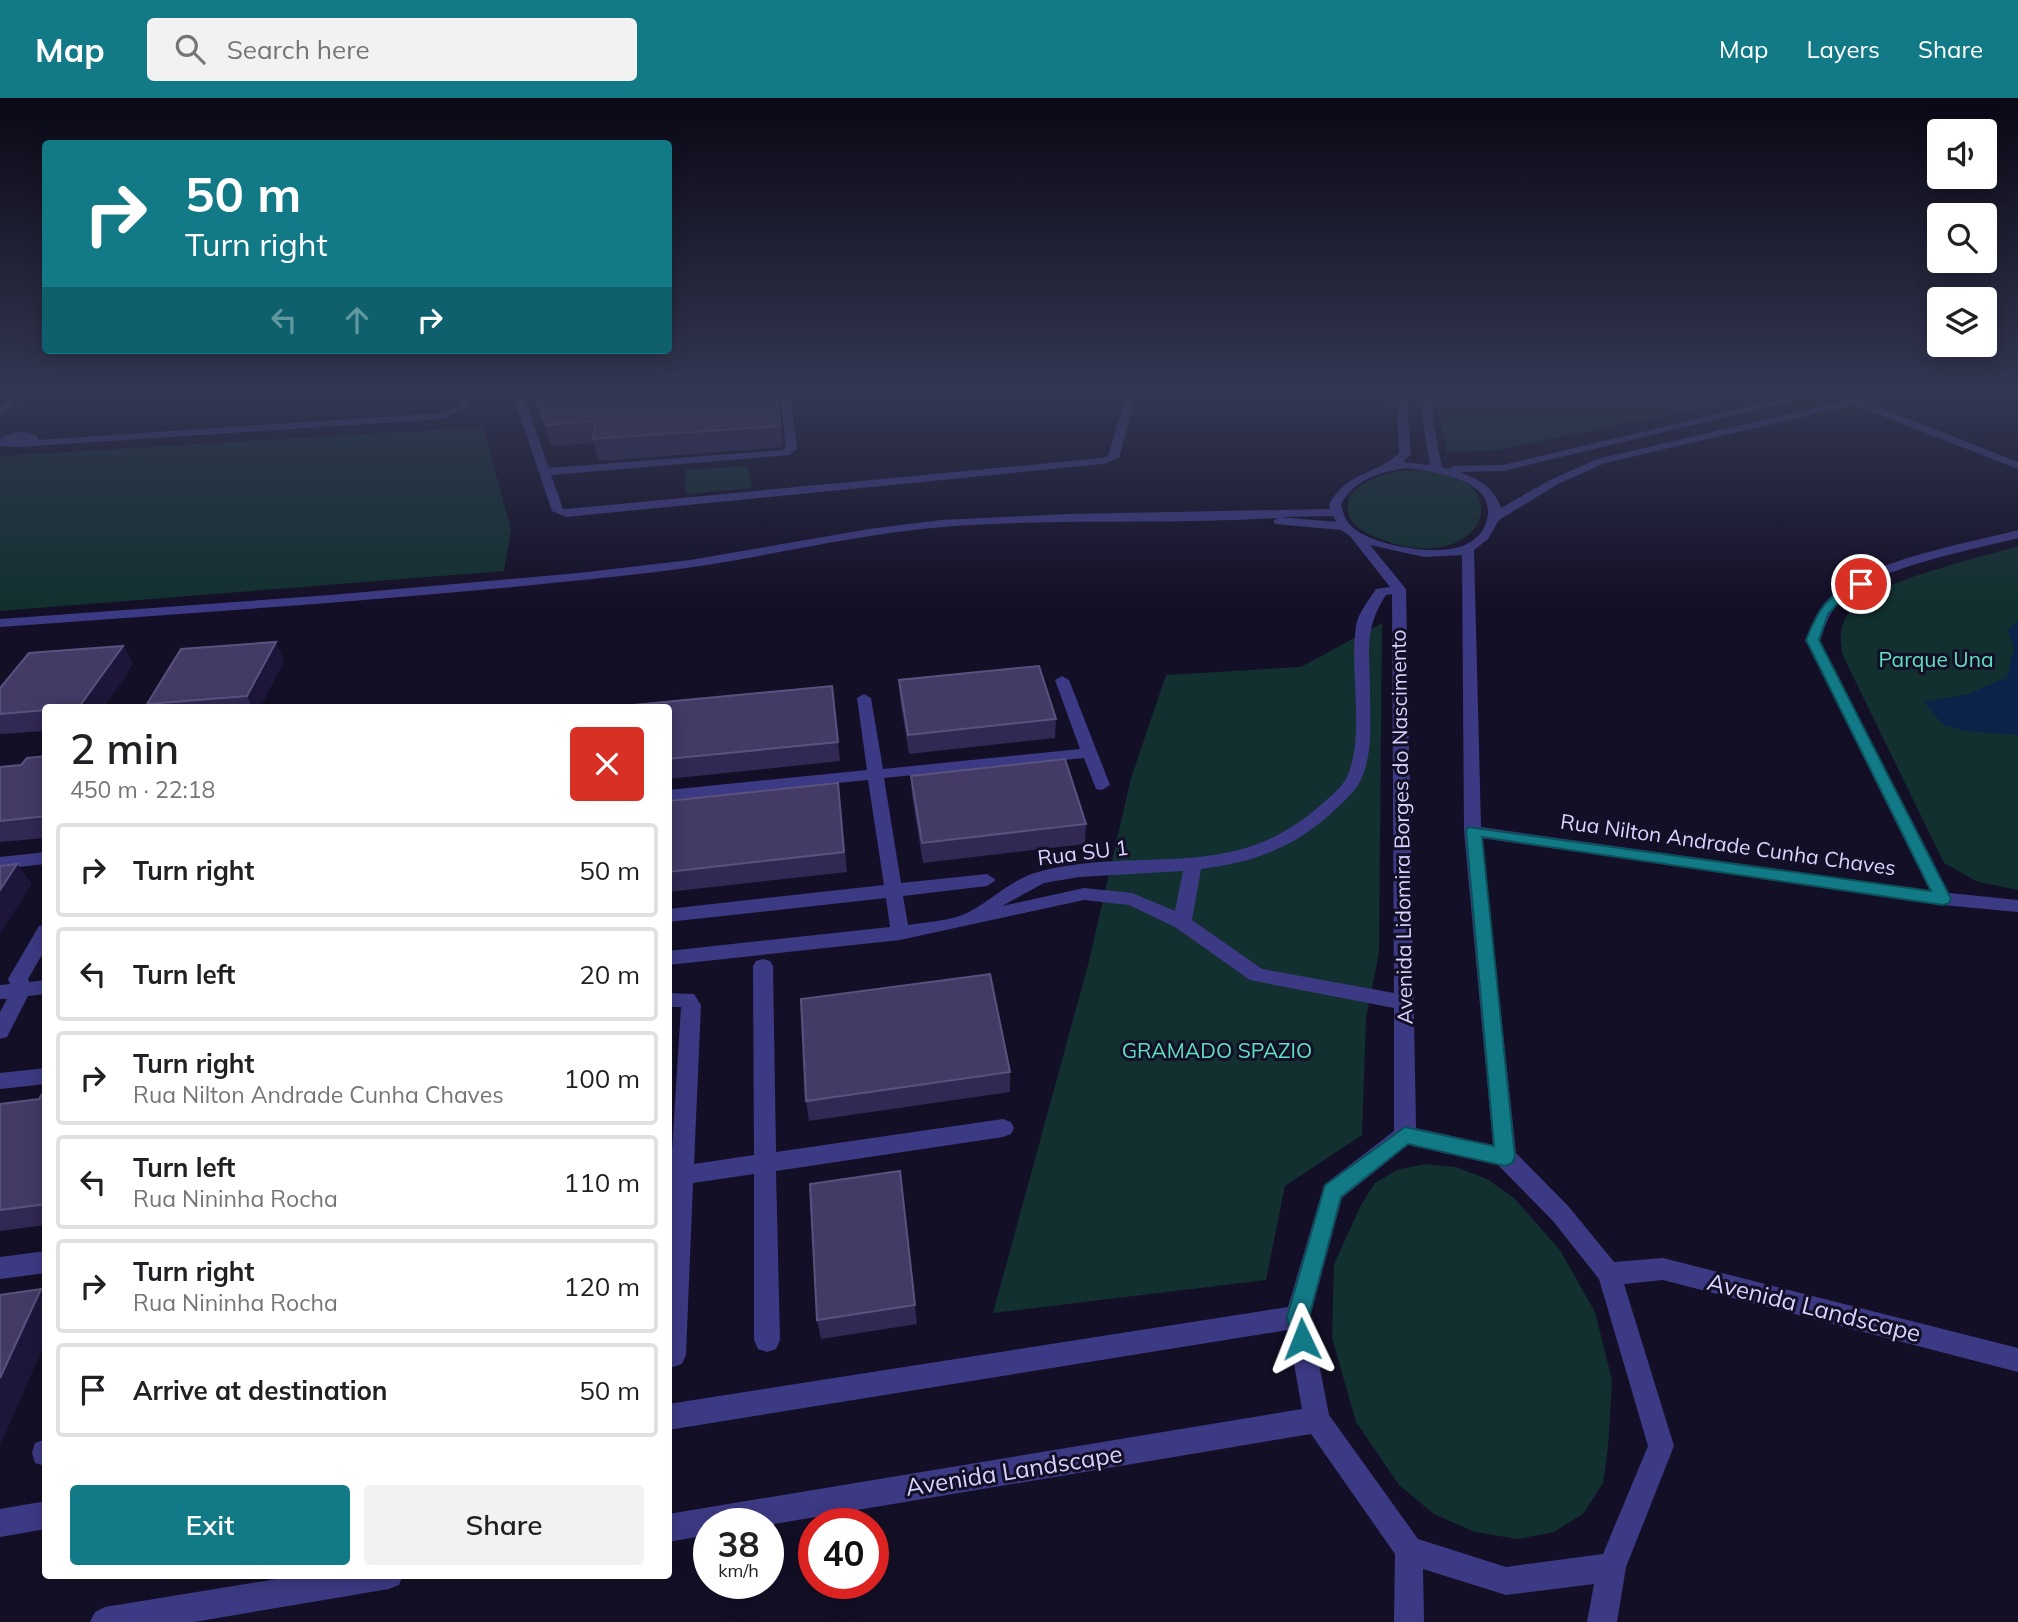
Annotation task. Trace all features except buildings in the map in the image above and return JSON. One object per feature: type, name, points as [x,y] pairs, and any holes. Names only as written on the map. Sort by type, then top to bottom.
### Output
[{"type":"street","points":[[540,463],[558,511],[566,513],[1081,463]]},
{"type":"street","points":[[543,472],[656,463]]},
{"type":"street","points":[[1391,467],[1395,463]]},
{"type":"street","points":[[1438,463],[1440,469]]},
{"type":"street","points":[[1399,589],[1338,513],[1335,504],[1341,491],[1356,479],[1391,467],[1503,468],[1524,463]]},
{"type":"street","points":[[1495,517],[1554,482],[1596,463]]},
{"type":"street","points":[[1241,516],[1350,531],[1380,545],[1411,551],[1468,549],[1487,534],[1495,517],[1493,500],[1472,480],[1440,469]]},
{"type":"street","points":[[0,624],[535,582],[664,568],[901,528],[1137,515],[1241,516],[1309,511],[1338,513]]},
{"type":"street","points":[[1943,899],[1813,640],[1823,613],[1840,594],[1882,573],[2018,534]]},
{"type":"street","points":[[1468,549],[1473,831],[1505,1157]]},
{"type":"street","name":"Rua SU 1","points":[[969,920],[1041,877],[1193,866],[1235,858],[1295,835],[1316,821],[1353,779],[1362,743],[1363,624],[1368,610],[1381,592],[1399,589]]},
{"type":"street","name":"Avenida Lidomira Borges do Nascimento","points":[[1399,589],[1405,1135]]},
{"type":"street","points":[[1062,680],[1102,785]]},
{"type":"street","points":[[864,698],[900,933]]},
{"type":"street","points":[[672,795],[1090,753]]},
{"type":"street","name":"Rua Nilton Andrade Cunha Chaves","points":[[1473,831],[1943,899],[2018,906]]},
{"type":"street","points":[[0,863],[42,859]]},
{"type":"street","points":[[1182,922],[1193,866]]},
{"type":"street","points":[[672,916],[987,880]]},
{"type":"street","name":"Rua SU 1","points":[[969,920],[1084,894],[1132,899],[1182,922],[1257,975],[1404,1002]]},
{"type":"street","points":[[672,958],[900,933],[969,920]]},
{"type":"street","points":[[0,1031],[22,989],[18,979],[42,938]]},
{"type":"street","points":[[763,966],[767,1340]]},
{"type":"street","points":[[0,992],[42,987]]},
{"type":"street","points":[[672,1000],[687,999],[691,1005],[676,1176],[673,1355]]},
{"type":"street","points":[[0,1081],[42,1076]]},
{"type":"street","points":[[676,1176],[1003,1128]]},
{"type":"street","points":[[1409,1622],[1409,1550],[1317,1420],[1298,1317],[1332,1192],[1405,1135],[1505,1157],[1561,1214],[1609,1274],[1661,1446],[1612,1567],[1602,1622]]},
{"type":"street","points":[[0,1268],[42,1263]]},
{"type":"street","name":"Avenida Landscape","points":[[1609,1274],[1663,1269],[2018,1360]]},
{"type":"street","points":[[672,1416],[1298,1317]]},
{"type":"street","name":"Avenida Landscape","points":[[672,1527],[1317,1420]]},
{"type":"street","points":[[0,1522],[42,1516]]},
{"type":"street","points":[[1409,1550],[1506,1581],[1612,1567]]},
{"type":"street","points":[[105,1622],[292,1583],[340,1579]]},
{"type":"green space","points":[[0,463],[493,463],[511,530],[504,571],[0,611]]},
{"type":"green space","points":[[748,466],[752,488],[686,494],[685,470]]},
{"type":"green space","points":[[1397,471],[1440,472],[1467,483],[1480,500],[1480,519],[1467,536],[1444,546],[1410,547],[1368,534],[1354,523],[1349,515],[1350,497],[1370,480]]},
{"type":"green space","name":"Parque Una","points":[[2018,546],[2018,890],[1978,882],[1944,863],[1843,656],[1841,638],[1842,626],[1851,610],[1863,599],[1882,589]]},
{"type":"green space","name":"GRAMADO SPAZIO","points":[[1382,623],[1379,953],[1366,1018],[1362,1135],[1285,1186],[1266,1280],[993,1313],[1089,961],[1131,778],[1166,675],[1301,667]]},
{"type":"green space","points":[[1425,1164],[1456,1167],[1487,1179],[1514,1198],[1560,1250],[1595,1312],[1612,1380],[1603,1483],[1584,1513],[1554,1532],[1517,1539],[1475,1532],[1434,1514],[1399,1485],[1356,1422],[1332,1338],[1334,1264],[1361,1205],[1375,1183],[1397,1170]]},
{"type":"water","points":[[2018,621],[2018,735],[1966,731],[1942,724],[1924,702],[1969,694],[2007,677],[2014,649],[2008,629]]},
{"type":"route","points":[[1302,1339],[1298,1317],[1332,1192],[1405,1135],[1505,1157],[1473,831],[1943,899],[1813,640],[1823,613],[1840,594],[1861,584]]}]
